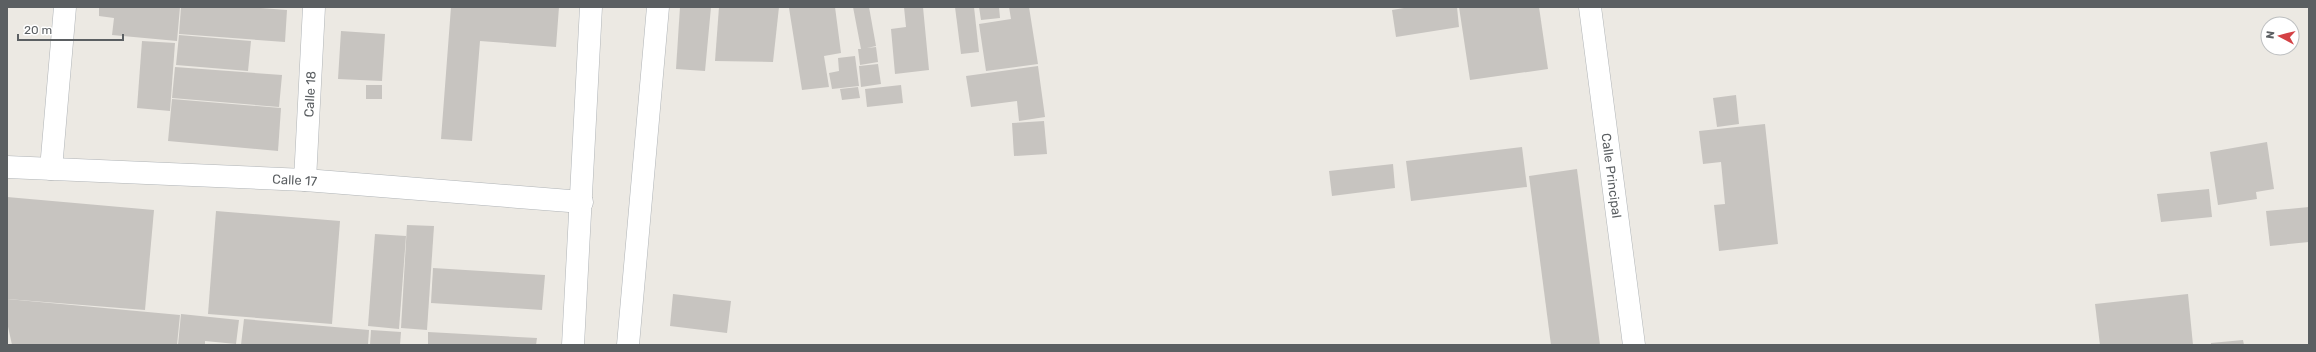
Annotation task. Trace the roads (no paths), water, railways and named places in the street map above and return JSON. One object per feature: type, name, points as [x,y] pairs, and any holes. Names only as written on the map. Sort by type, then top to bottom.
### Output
[{"type":"street","points":[[51,169],[65,7]]},
{"type":"street","name":"Calle 18","points":[[305,180],[314,7]]},
{"type":"street","points":[[573,345],[582,202],[591,7]]},
{"type":"street","points":[[628,345],[658,7]]},
{"type":"street","name":"Calle Principal","points":[[1590,7],[1634,345]]},
{"type":"street","name":"Calle 17","points":[[7,167],[305,180],[582,202]]}]
